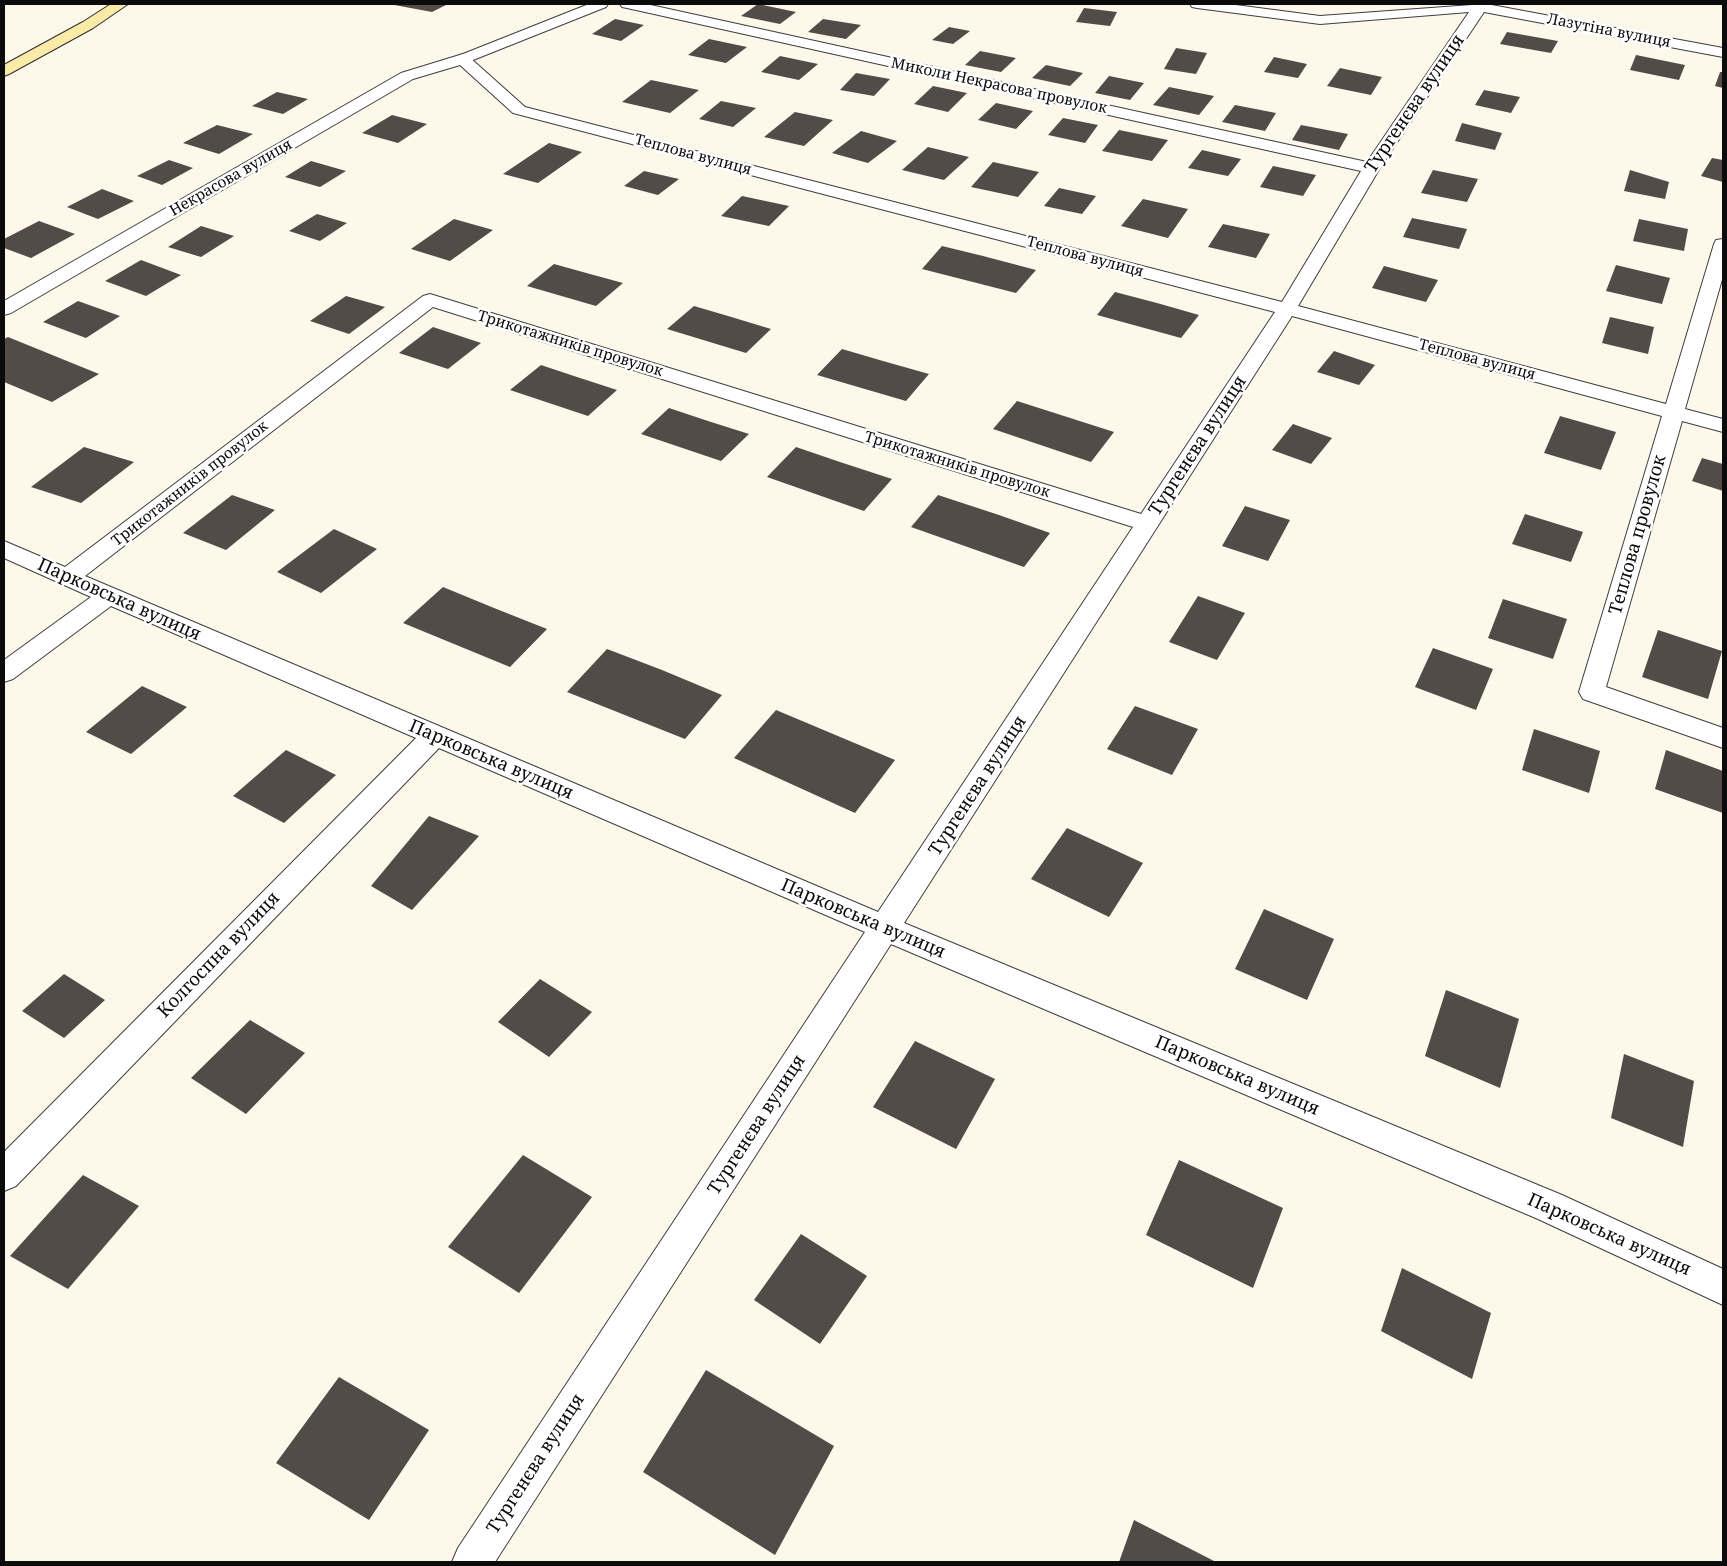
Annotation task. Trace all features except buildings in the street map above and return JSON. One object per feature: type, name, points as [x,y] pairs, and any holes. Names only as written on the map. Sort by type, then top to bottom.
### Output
[{"type":"main road","points":[[4,71],[121,4]]},
{"type":"street","name":"Некрасова вулиця","points":[[4,309],[407,76],[464,59],[601,4]]},
{"type":"street","name":"Миколи Некрасова провулок","points":[[627,4],[1371,168]]},
{"type":"street","name":"Лазутіна вулиця","points":[[1196,4],[1320,20],[1480,7],[1723,52]]},
{"type":"street","name":"Тургенєва вулиця","points":[[472,1562],[1287,310],[1371,168],[1480,7]]},
{"type":"street","name":"Теплова вулиця","points":[[464,59],[519,110],[1287,310],[1723,426]]},
{"type":"street","name":"Теплова провулок","points":[[1723,244],[1592,692],[1723,738]]},
{"type":"street","name":"Трикотажників провулок","points":[[67,578],[430,300],[1147,524]]},
{"type":"street","name":"Парковська вулиця","points":[[4,549],[67,578],[885,928],[1550,1207],[1723,1287]]},
{"type":"street","points":[[4,673],[109,596]]},
{"type":"street","name":"Колгоспна вулиця","points":[[4,1175],[435,736]]}]
